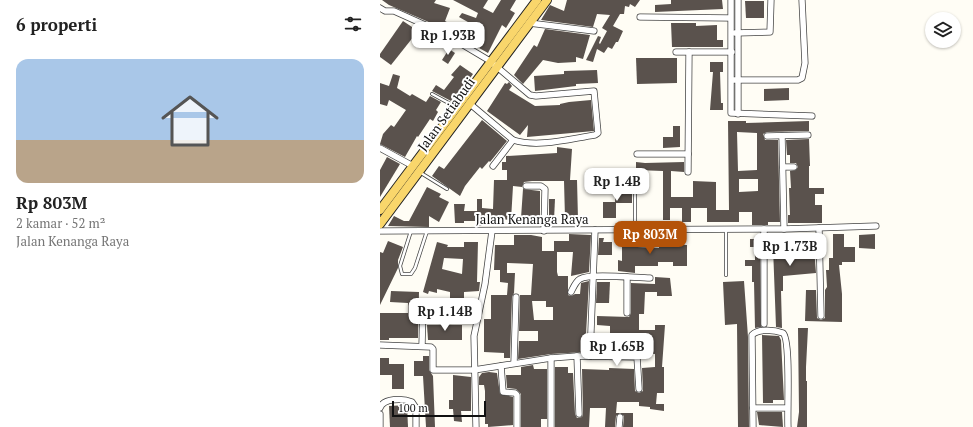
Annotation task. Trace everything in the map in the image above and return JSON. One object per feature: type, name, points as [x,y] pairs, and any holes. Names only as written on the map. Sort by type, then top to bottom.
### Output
[{"type":"main road","name":"Jalan Setiabudi","points":[[380,210],[416,169],[469,103],[493,64],[537,0]]},
{"type":"main road","name":"Jalan Setiabudi","points":[[380,224],[456,108],[529,23],[546,0]]},
{"type":"street","points":[[731,0],[730,18],[732,52],[738,114],[812,116]]},
{"type":"street","points":[[735,80],[738,33],[738,0]]},
{"type":"street","points":[[731,32],[771,32],[771,0]]},
{"type":"street","points":[[735,80],[798,80],[802,78],[805,63],[802,0]]},
{"type":"street","points":[[380,16],[383,10],[394,11],[443,33],[493,64],[533,96],[592,91],[595,93],[598,131],[596,135],[543,142],[524,142],[513,140],[469,103]]},
{"type":"street","points":[[640,17],[730,18]]},
{"type":"street","points":[[529,23],[594,31]]},
{"type":"street","points":[[676,52],[732,52]]},
{"type":"street","points":[[688,172],[689,52]]},
{"type":"street","points":[[767,136],[808,135]]},
{"type":"street","points":[[782,136],[784,229]]},
{"type":"street","points":[[493,166],[513,140]]},
{"type":"street","points":[[380,148],[416,169]]},
{"type":"street","points":[[637,154],[688,154]]},
{"type":"street","points":[[783,167],[794,167]]},
{"type":"street","points":[[526,186],[542,186],[545,188],[544,231]]},
{"type":"street","name":"Jalan Kenanga Raya","points":[[380,231],[784,229],[876,226]]},
{"type":"street","points":[[819,228],[821,316]]},
{"type":"street","points":[[764,229],[764,324]]},
{"type":"street","points":[[476,427],[474,370],[475,326],[485,284],[492,230]]},
{"type":"street","points":[[590,356],[594,277],[594,230]]},
{"type":"street","points":[[571,292],[578,279],[594,277],[650,278]]},
{"type":"street","points":[[626,313],[627,277]]},
{"type":"street","points":[[514,363],[516,297]]},
{"type":"street","points":[[422,346],[423,302]]},
{"type":"street","points":[[753,427],[752,335],[758,331],[783,333],[786,337],[788,358],[788,427]]},
{"type":"street","points":[[380,345],[429,346],[433,349],[433,370],[474,370],[514,363],[577,356],[637,357],[639,389]]},
{"type":"street","points":[[577,356],[579,414]]},
{"type":"street","points":[[551,358],[551,427]]},
{"type":"street","points":[[501,366],[503,392],[517,395],[517,427]]},
{"type":"street","points":[[380,408],[382,403],[386,401],[412,402],[416,408],[416,427]]},
{"type":"street","points":[[752,408],[787,408]]},
{"type":"street","points":[[380,414],[380,427]]},
{"type":"street","points":[[619,427],[620,417]]},
{"type":"lane","points":[[432,94],[456,108]]},
{"type":"lane","points":[[416,169],[447,189]]},
{"type":"lane","points":[[635,185],[635,230]]},
{"type":"lane","points":[[726,229],[726,275]]},
{"type":"lane","points":[[411,230],[400,266],[402,274],[411,274],[415,268],[427,230]]},
{"type":"building","points":[[382,0],[436,0],[434,3],[450,8],[445,21],[470,35],[475,26],[459,17],[462,13],[476,18],[478,13],[453,0],[488,0],[483,8],[493,13],[501,0],[516,0],[510,10],[515,13],[506,28],[502,25],[488,53],[445,29],[389,5]]},
{"type":"building","points":[[567,0],[640,0],[635,7],[630,4],[629,7],[625,6],[624,14],[620,14],[613,26],[623,31],[618,42],[616,42],[612,49],[608,47],[604,53],[597,49],[593,62],[586,60],[598,36],[601,37],[600,44],[607,31],[602,28],[610,15],[597,14],[593,27],[541,20],[550,5],[564,11]]},
{"type":"building","points":[[671,0],[722,0],[723,9],[655,12],[655,5],[671,4]]},
{"type":"building","points":[[745,1],[764,1],[764,18],[746,18]]},
{"type":"building","points":[[403,21],[418,31],[391,65],[380,57],[380,54]]},
{"type":"building","points":[[671,23],[696,23],[696,26],[717,25],[717,40],[723,40],[723,47],[672,47]]},
{"type":"building","points":[[545,29],[590,35],[583,59],[576,57],[576,62],[558,63],[543,60],[523,84],[514,75],[534,45],[537,47]]},
{"type":"building","points":[[449,49],[455,53],[448,64],[442,60]]},
{"type":"building","points":[[636,58],[677,58],[677,83],[637,84]]},
{"type":"building","points":[[710,62],[723,62],[723,72],[720,72],[721,103],[723,103],[723,110],[710,110],[713,72],[710,72]]},
{"type":"building","points":[[460,65],[473,74],[453,102],[432,91],[436,85],[444,90],[454,77],[451,75]]},
{"type":"building","points":[[597,70],[598,83],[576,84],[576,86],[535,91],[534,76],[564,74],[564,71]]},
{"type":"building","points":[[393,74],[400,76],[397,88],[410,96],[412,94],[426,102],[430,96],[441,102],[436,110],[438,112],[433,121],[430,119],[418,137],[417,136],[405,157],[380,144],[383,134],[391,125],[394,127],[406,110],[389,100],[387,106],[380,104],[380,83],[389,86]]},
{"type":"building","points":[[509,82],[512,86],[509,90],[535,106],[560,105],[569,102],[591,100],[594,131],[527,137],[528,125],[520,135],[487,111],[505,83],[507,84]]},
{"type":"building","points":[[789,88],[789,100],[764,101],[764,89]]},
{"type":"building","points":[[482,120],[507,141],[490,162],[489,161],[482,169],[480,167],[465,186],[460,196],[432,176],[439,166],[444,169]]},
{"type":"building","points":[[728,121],[746,121],[746,123],[809,121],[809,131],[767,132],[763,134],[765,140],[778,140],[780,222],[768,222],[768,225],[752,225],[752,212],[739,212],[739,222],[707,222],[707,208],[691,208],[691,222],[682,222],[682,208],[670,208],[670,220],[663,220],[663,171],[636,170],[636,162],[684,162],[684,172],[671,171],[671,197],[693,197],[693,181],[716,182],[716,210],[729,210]],"holes":[[[737,132],[757,133],[757,170],[738,171]],[[739,179],[758,179],[758,191],[739,192]]]},
{"type":"building","points":[[673,126],[680,126],[680,147],[663,148],[663,137],[673,137]]},
{"type":"building","points":[[809,139],[809,188],[824,188],[824,194],[815,194],[815,205],[822,205],[822,223],[788,223],[788,215],[790,215],[790,171],[796,170],[798,167],[796,163],[790,163],[790,155],[787,155],[786,140]]},
{"type":"building","points":[[557,147],[572,149],[570,180],[577,180],[578,219],[565,218],[564,181],[532,181],[524,182],[522,187],[513,186],[511,220],[491,218],[491,224],[482,224],[482,226],[476,226],[476,221],[455,223],[454,204],[465,204],[464,211],[477,211],[477,199],[482,199],[482,208],[493,209],[494,180],[507,180],[507,170],[502,170],[502,162],[506,162],[506,156],[557,153]]},
{"type":"building","points":[[387,157],[400,164],[380,197],[380,170]]},
{"type":"building","points":[[427,187],[441,194],[439,197],[449,202],[439,222],[429,216],[429,227],[388,226],[394,216],[404,221],[409,221]]},
{"type":"building","points":[[616,187],[632,187],[632,203],[616,203],[616,218],[603,218],[603,202],[615,202]]},
{"type":"building","points":[[523,189],[540,191],[540,219],[537,219],[537,225],[529,225],[529,218],[521,218]]},
{"type":"building","points":[[549,199],[555,199],[554,220],[549,220]]},
{"type":"building","points":[[569,234],[591,235],[589,272],[571,276],[573,252],[557,252],[558,276],[568,276],[568,295],[571,296],[580,294],[581,283],[589,281],[585,352],[551,354],[518,359],[519,341],[538,341],[538,331],[519,331],[520,295],[531,295],[533,264],[507,263],[507,273],[515,273],[514,293],[512,297],[510,358],[504,358],[504,353],[484,352],[484,319],[491,319],[491,295],[507,295],[508,283],[500,282],[500,270],[494,270],[495,245],[514,245],[514,235],[531,235],[542,237],[542,251],[554,251],[554,241],[569,241]],"holes":[[[532,301],[546,301],[546,307],[553,307],[553,320],[534,320]]]},
{"type":"building","points":[[627,234],[636,234],[637,247],[659,248],[659,245],[687,245],[687,266],[673,266],[673,262],[658,262],[658,266],[635,266],[635,273],[618,271],[618,260],[622,261],[622,243],[627,243]]},
{"type":"building","points":[[833,234],[844,234],[844,247],[855,247],[855,262],[842,262],[842,265],[839,265],[842,294],[842,322],[805,321],[806,290],[816,290],[817,318],[821,320],[825,318],[825,290],[827,287],[826,270],[829,270],[829,258],[833,258]]},
{"type":"building","points":[[875,234],[875,249],[859,248],[859,235]]},
{"type":"building","points":[[805,235],[813,235],[816,273],[783,276],[783,291],[781,291],[782,328],[776,327],[773,247],[768,247],[768,238],[785,238],[785,253],[805,253]]},
{"type":"building","points":[[599,238],[604,238],[603,242],[612,242],[612,255],[598,255]]},
{"type":"building","points":[[750,239],[760,239],[761,327],[755,328],[754,282],[752,282],[752,266],[745,266],[745,260],[755,260],[755,247],[750,247]]},
{"type":"building","points":[[388,241],[403,247],[398,260],[398,268],[380,305],[380,252],[383,253]]},
{"type":"building","points":[[437,242],[448,245],[447,247],[464,247],[464,242],[478,242],[477,282],[480,282],[479,291],[464,292],[464,302],[450,298],[450,292],[437,289],[437,293],[429,291],[428,294],[423,292]],"holes":[[[444,258],[463,259],[462,274],[442,269]]]},
{"type":"building","points":[[655,277],[670,278],[672,296],[657,296],[657,292],[645,292],[644,314],[639,314],[639,330],[655,330],[655,325],[665,325],[662,367],[664,367],[664,393],[657,393],[656,404],[664,404],[664,411],[639,406],[639,402],[617,402],[616,413],[620,413],[616,416],[615,427],[605,427],[606,408],[590,408],[589,427],[555,427],[555,367],[568,367],[568,373],[573,373],[575,414],[577,418],[582,417],[583,414],[582,369],[634,369],[635,391],[639,393],[643,391],[642,368],[655,367],[655,354],[597,352],[595,337],[610,337],[610,326],[597,325],[597,316],[629,317],[631,313],[631,283],[655,284]]},
{"type":"building","points":[[744,281],[748,337],[749,427],[738,427],[737,324],[725,325],[723,282]]},
{"type":"building","points":[[597,282],[610,282],[609,303],[596,303]]},
{"type":"building","points":[[391,291],[419,292],[418,338],[389,338],[389,340],[380,340],[380,313],[408,313],[408,303],[390,302]]},
{"type":"building","points":[[428,303],[435,303],[434,316],[428,316]]},
{"type":"building","points":[[453,304],[466,304],[467,315],[453,315]]},
{"type":"building","points":[[427,325],[462,325],[462,340],[428,340]]},
{"type":"building","points":[[798,328],[808,328],[806,367],[807,427],[797,427],[799,412]]},
{"type":"building","points":[[762,335],[779,336],[781,340],[784,400],[773,400],[773,403],[763,403]]},
{"type":"building","points":[[423,356],[429,356],[429,370],[433,376],[435,427],[426,427],[423,376],[414,376],[414,361],[423,361]]},
{"type":"building","points":[[380,358],[389,358],[389,364],[404,364],[404,389],[392,389],[392,375],[380,375]]},
{"type":"building","points":[[533,365],[534,369],[547,369],[547,419],[541,419],[541,427],[521,427],[521,394],[516,389],[507,388],[506,375],[521,375],[521,367]]},
{"type":"building","points":[[482,373],[497,373],[500,394],[513,397],[513,425],[488,427],[488,424],[485,424],[485,391],[484,385],[479,385],[479,377]]},
{"type":"building","points":[[453,375],[471,377],[471,411],[461,411],[462,422],[454,421],[453,409],[449,409],[449,400],[453,400]]},
{"type":"building","points":[[407,405],[408,427],[390,427],[389,406]]},
{"type":"building","points":[[757,412],[782,412],[783,427],[759,425]]},
{"type":"building","points":[[620,413],[633,413],[633,427],[623,427],[624,416]]}]
